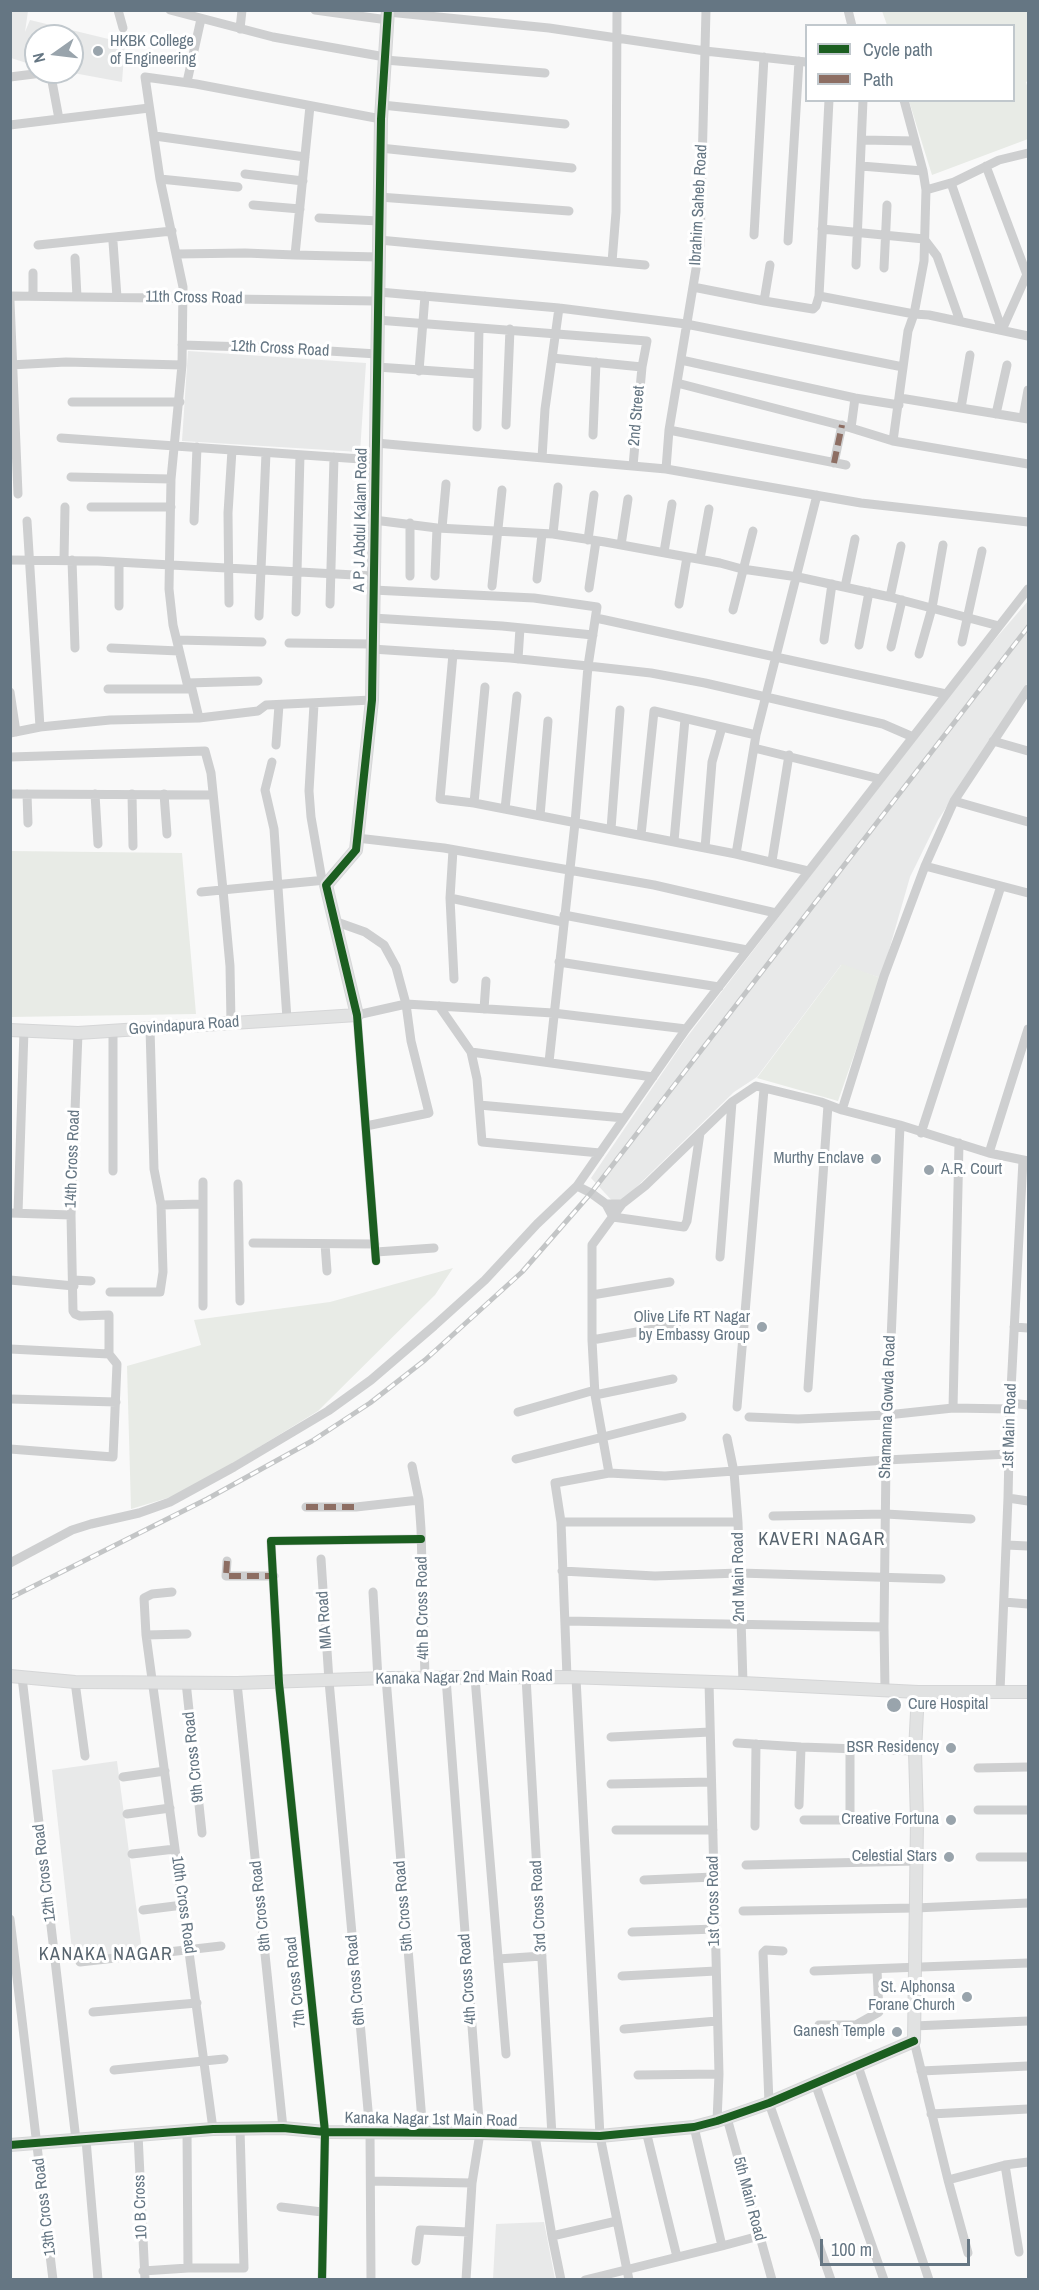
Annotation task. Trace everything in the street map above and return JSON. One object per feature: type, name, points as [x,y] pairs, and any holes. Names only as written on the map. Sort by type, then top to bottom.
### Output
[{"type":"street","points":[[118,10],[123,28]]},
{"type":"street","points":[[170,10],[185,12],[201,19],[273,37],[385,58],[545,73]]},
{"type":"street","points":[[240,29],[242,10]]},
{"type":"street","points":[[315,10],[549,28],[705,51],[803,61],[788,241]]},
{"type":"street","points":[[612,262],[616,212],[617,10]]},
{"type":"street","name":"Ibrahim Saheb Road","points":[[666,469],[669,430],[700,244],[706,10]]},
{"type":"street","name":"A P J Abdul Kalam Road","points":[[326,880],[356,850],[372,700],[380,148],[388,14]]},
{"type":"street","points":[[187,82],[201,19]]},
{"type":"street","points":[[754,235],[764,57]]},
{"type":"street","points":[[10,77],[42,73],[51,76],[59,119]]},
{"type":"street","points":[[199,718],[179,651],[169,589],[168,565],[171,479],[180,402],[183,298],[177,254],[160,179],[145,76],[381,119]]},
{"type":"street","points":[[693,287],[813,309],[819,296],[829,102]]},
{"type":"street","points":[[856,265],[863,102]]},
{"type":"street","points":[[893,441],[908,331],[914,314],[924,261],[926,190],[905,102]]},
{"type":"street","points":[[382,105],[566,124]]},
{"type":"street","points":[[295,255],[310,106]]},
{"type":"street","points":[[10,125],[149,108]]},
{"type":"street","points":[[155,136],[305,157]]},
{"type":"street","points":[[862,140],[915,141]]},
{"type":"street","points":[[380,148],[572,168]]},
{"type":"street","points":[[926,190],[951,183],[999,160],[1029,153]]},
{"type":"street","points":[[861,166],[923,171]]},
{"type":"street","points":[[986,166],[1020,261],[1028,273],[1002,330]]},
{"type":"street","points":[[245,174],[303,181]]},
{"type":"street","points":[[160,179],[238,188]]},
{"type":"street","points":[[951,183],[1002,330]]},
{"type":"street","points":[[380,197],[569,211]]},
{"type":"street","points":[[253,205],[300,209]]},
{"type":"street","points":[[884,268],[887,205]]},
{"type":"street","points":[[319,218],[379,221]]},
{"type":"street","points":[[822,229],[924,239],[937,256],[960,321]]},
{"type":"street","points":[[38,245],[172,231]]},
{"type":"street","points":[[379,240],[645,265]]},
{"type":"street","points":[[113,242],[117,297]]},
{"type":"street","points":[[177,254],[244,253],[378,257]]},
{"type":"street","points":[[75,258],[77,297]]},
{"type":"street","points":[[764,301],[770,265]]},
{"type":"street","points":[[33,273],[33,296]]},
{"type":"street","name":"11th Cross Road","points":[[10,296],[183,298],[425,296],[559,308],[686,324],[903,367]]},
{"type":"street","points":[[419,371],[425,296]]},
{"type":"street","points":[[819,296],[960,321],[1029,336]]},
{"type":"street","points":[[10,301],[13,425],[18,494]]},
{"type":"street","points":[[542,458],[545,409],[559,308]]},
{"type":"street","points":[[377,320],[647,341],[642,367],[552,358]]},
{"type":"street","points":[[477,428],[479,328]]},
{"type":"street","points":[[506,425],[510,329]]},
{"type":"street","name":"12th Cross Road","points":[[183,345],[281,348],[377,361],[419,371],[478,374]]},
{"type":"street","points":[[961,408],[970,355]]},
{"type":"street","points":[[681,360],[855,398],[961,408],[1026,419],[1029,390]]},
{"type":"street","points":[[12,365],[66,362],[182,365]]},
{"type":"street","points":[[593,435],[596,362]]},
{"type":"street","points":[[996,414],[1007,365]]},
{"type":"street","name":"2nd Street","points":[[633,466],[642,367]]},
{"type":"street","points":[[677,383],[847,426],[893,441],[1029,464]]},
{"type":"street","points":[[834,463],[855,398]]},
{"type":"street","points":[[72,402],[180,402]]},
{"type":"street","points":[[669,430],[846,465]]},
{"type":"street","points":[[61,438],[375,460]]},
{"type":"street","points":[[376,443],[666,469],[861,503],[1029,522]]},
{"type":"street","points":[[194,521],[197,447]]},
{"type":"street","points":[[229,603],[228,501],[232,450]]},
{"type":"street","points":[[259,616],[266,453]]},
{"type":"street","points":[[296,612],[300,455]]},
{"type":"street","points":[[330,604],[334,457]]},
{"type":"street","points":[[71,477],[171,479]]},
{"type":"street","points":[[435,576],[446,484]]},
{"type":"street","points":[[553,534],[558,487]]},
{"type":"street","points":[[492,586],[502,490]]},
{"type":"street","points":[[589,588],[594,495]]},
{"type":"street","points":[[736,854],[756,735],[817,495]]},
{"type":"street","points":[[621,545],[628,499]]},
{"type":"street","points":[[664,552],[672,504]]},
{"type":"street","points":[[65,507],[75,648]]},
{"type":"street","points":[[91,507],[171,507]]},
{"type":"street","points":[[700,559],[709,509]]},
{"type":"street","points":[[374,520],[440,528],[553,534],[664,552],[869,592],[999,626]]},
{"type":"street","points":[[27,521],[40,727]]},
{"type":"street","points":[[410,523],[410,576]]},
{"type":"street","points":[[733,610],[753,531]]},
{"type":"street","points":[[537,579],[542,534]]},
{"type":"street","points":[[845,587],[855,539]]},
{"type":"street","points":[[919,654],[932,608],[943,545]]},
{"type":"street","points":[[890,597],[901,546]]},
{"type":"street","points":[[962,642],[982,551]]},
{"type":"street","points":[[679,604],[687,557]]},
{"type":"street","points":[[10,560],[68,560],[228,567],[373,576]]},
{"type":"street","points":[[119,563],[119,606]]},
{"type":"street","points":[[824,640],[832,584]]},
{"type":"street","points":[[10,1563],[72,1530],[139,1513],[170,1502],[289,1435],[348,1397],[379,1373],[485,1280],[537,1224],[577,1186],[686,1029],[1029,589]]},
{"type":"street","points":[[373,590],[534,598],[597,607],[588,666],[575,823],[549,1062]]},
{"type":"street","points":[[859,645],[869,592]]},
{"type":"street","points":[[891,647],[902,600]]},
{"type":"street","points":[[373,618],[593,635]]},
{"type":"street","points":[[596,618],[946,694]]},
{"type":"street","points":[[518,659],[520,628]]},
{"type":"street","points":[[177,640],[262,642]]},
{"type":"street","points":[[289,643],[372,646],[651,673],[705,683],[765,699],[883,724],[913,737]]},
{"type":"street","points":[[111,648],[179,651]]},
{"type":"street","points":[[453,654],[440,799],[474,802],[674,841],[772,861],[808,871]]},
{"type":"street","points":[[108,689],[258,681]]},
{"type":"street","points":[[474,802],[485,687]]},
{"type":"street","points":[[842,1110],[884,976],[925,866],[954,801],[1029,689]]},
{"type":"street","points":[[10,693],[13,733],[40,727],[110,720],[199,718],[246,713],[258,711],[266,705],[372,700]]},
{"type":"street","points":[[505,809],[517,696]]},
{"type":"street","points":[[314,704],[309,791],[311,817],[357,1015],[376,1252]]},
{"type":"street","points":[[276,745],[279,705]]},
{"type":"street","points":[[611,829],[620,710]]},
{"type":"street","points":[[641,835],[654,711],[756,735]]},
{"type":"street","points":[[674,841],[685,719]]},
{"type":"street","points":[[540,816],[548,721]]},
{"type":"street","points":[[705,848],[712,762],[722,727]]},
{"type":"street","points":[[993,741],[1029,751]]},
{"type":"street","points":[[754,748],[880,778]]},
{"type":"street","points":[[10,757],[205,751],[211,772],[223,890],[230,966],[231,1023]]},
{"type":"street","points":[[772,861],[789,755]]},
{"type":"street","points":[[272,762],[265,790],[274,829],[276,885],[287,1019]]},
{"type":"street","points":[[10,794],[212,795]]},
{"type":"street","points":[[27,794],[28,823]]},
{"type":"street","points":[[95,794],[98,844]]},
{"type":"street","points":[[132,794],[133,846]]},
{"type":"street","points":[[164,795],[167,834]]},
{"type":"street","points":[[954,801],[1029,822]]},
{"type":"street","points":[[357,838],[453,850],[654,885],[776,913]]},
{"type":"street","points":[[453,850],[450,898],[454,979]]},
{"type":"street","points":[[925,866],[1029,893]]},
{"type":"street","points":[[201,892],[326,880]]},
{"type":"street","points":[[921,1133],[1001,886]]},
{"type":"street","points":[[450,898],[747,950]]},
{"type":"street","points":[[334,921],[365,932],[384,945],[396,967],[429,1113],[366,1126]]},
{"type":"street","points":[[559,962],[719,987]]},
{"type":"street","points":[[484,1009],[486,981]]},
{"type":"street","points":[[357,1015],[406,1004],[553,1013],[686,1029]]},
{"type":"street","points":[[439,1006],[471,1052],[477,1080],[482,1142],[600,1153]]},
{"type":"street","name":"Govindapura Road","points":[[10,1030],[78,1033],[357,1015]]},
{"type":"street","points":[[110,1292],[160,1292],[163,1272],[160,1205],[154,1169],[150,1028]]},
{"type":"street","points":[[24,1030],[14,1213],[71,1215]]},
{"type":"street","points":[[113,1030],[113,1171]]},
{"type":"street","name":"14th Cross Road","points":[[78,1033],[71,1215],[73,1305],[75,1314],[109,1315],[109,1354]]},
{"type":"street","points":[[989,1153],[1028,1034]]},
{"type":"street","points":[[471,1052],[653,1077]]},
{"type":"street","points":[[609,1473],[595,1393],[592,1340],[592,1245],[622,1204],[645,1186],[732,1102],[756,1086],[900,1125],[989,1153],[1026,1161]]},
{"type":"street","points":[[737,1407],[764,1089]]},
{"type":"street","points":[[720,1257],[732,1102]]},
{"type":"street","points":[[478,1105],[624,1118]]},
{"type":"street","points":[[808,1388],[828,1105]]},
{"type":"street","name":"Shamanna Gowda Road","points":[[885,1689],[886,1460],[900,1125]]},
{"type":"street","points":[[613,1217],[684,1227],[687,1221],[700,1133]]},
{"type":"street","points":[[953,1408],[959,1143]]},
{"type":"street","name":"1st Main Road","points":[[1000,1691],[1010,1406],[1014,1327],[1024,1233],[1026,1161]]},
{"type":"street","points":[[202,1182],[203,1306]]},
{"type":"street","points":[[238,1184],[240,1301]]},
{"type":"street","points":[[577,1186],[606,1204],[613,1217]]},
{"type":"street","points":[[160,1205],[203,1204]]},
{"type":"street","points":[[606,1204],[622,1204]]},
{"type":"street","points":[[253,1243],[325,1244],[376,1252],[434,1248]]},
{"type":"street","points":[[325,1244],[327,1271]]},
{"type":"street","points":[[10,1280],[74,1283],[91,1281]]},
{"type":"street","points":[[592,1294],[670,1282]]},
{"type":"street","points":[[592,1340],[676,1325]]},
{"type":"street","points":[[1014,1327],[1029,1328]]},
{"type":"street","points":[[10,1349],[109,1354],[117,1364],[113,1457],[10,1449]]},
{"type":"street","points":[[518,1412],[595,1393],[673,1379]]},
{"type":"street","points":[[10,1399],[116,1402]]},
{"type":"street","points":[[749,1417],[798,1419],[1029,1405]]},
{"type":"street","points":[[516,1459],[682,1417]]},
{"type":"street","name":"2nd Main Road","points":[[727,1438],[734,1472],[738,1522],[743,1683]]},
{"type":"street","points":[[628,2275],[600,2136],[571,1677],[562,1571],[561,1522],[555,1484],[609,1473],[665,1476],[886,1460],[1009,1454]]},
{"type":"street","name":"4th B Cross Road","points":[[412,1466],[419,1500],[422,1539],[425,1678]]},
{"type":"street","points":[[1008,1498],[1029,1500]]},
{"type":"street","points":[[306,1507],[356,1507],[419,1500]]},
{"type":"street","points":[[773,1516],[886,1514],[971,1519]]},
{"type":"street","points":[[561,1522],[738,1522]]},
{"type":"street","name":"7th Cross Road","points":[[322,2280],[325,2133],[279,1683],[271,1541],[422,1539]]},
{"type":"street","points":[[1006,1545],[1029,1546]]},
{"type":"street","name":"MIA Road","points":[[321,1559],[329,1681]]},
{"type":"street","points":[[227,1561],[226,1576],[274,1576]]},
{"type":"street","points":[[562,1571],[655,1576],[738,1573],[941,1579]]},
{"type":"street","name":"10th Cross Road","points":[[172,1592],[152,1594],[144,1598],[146,1635],[213,2129]]},
{"type":"street","name":"5th Cross Road","points":[[373,1592],[423,2133]]},
{"type":"street","points":[[1004,1602],[1029,1604]]},
{"type":"street","points":[[566,1621],[884,1627]]},
{"type":"street","points":[[146,1635],[187,1634]]},
{"type":"street","name":"12th Cross Road","points":[[16,1676],[81,2140],[98,2280]]},
{"type":"street","name":"Kanaka Nagar 2nd Main Road","points":[[16,1676],[75,1682],[237,1683],[571,1677],[918,1692],[1029,1692]]},
{"type":"street","name":"3rd Cross Road","points":[[526,1677],[552,2136]]},
{"type":"street","name":"4th Cross Road","points":[[446,1678],[480,2133],[472,2183],[466,2280]]},
{"type":"street","points":[[475,1678],[506,2054]]},
{"type":"street","name":"6th Cross Road","points":[[329,1681],[370,2132],[371,2280]]},
{"type":"street","points":[[75,1682],[85,1756]]},
{"type":"street","name":"9th Cross Road","points":[[186,1682],[202,1833]]},
{"type":"street","name":"1st Cross Road","points":[[709,1682],[717,2021],[722,2119]]},
{"type":"street","name":"8th Cross Road","points":[[237,1683],[283,2128]]},
{"type":"street","points":[[918,1692],[915,1750],[914,2041],[968,2253]]},
{"type":"street","points":[[611,1737],[710,1732]]},
{"type":"street","points":[[736,1743],[915,1750]]},
{"type":"street","points":[[755,1826],[756,1744]]},
{"type":"street","points":[[799,1805],[801,1747]]},
{"type":"street","points":[[850,1749],[850,1820]]},
{"type":"street","points":[[978,1768],[1029,1767]]},
{"type":"street","points":[[123,1777],[165,1771]]},
{"type":"street","points":[[611,1784],[711,1782]]},
{"type":"street","points":[[127,1814],[170,1808]]},
{"type":"street","points":[[978,1810],[1029,1810]]},
{"type":"street","points":[[804,1820],[916,1820]]},
{"type":"street","points":[[616,1830],[713,1830]]},
{"type":"street","points":[[132,1854],[175,1849]]},
{"type":"street","points":[[980,1857],[1029,1857]]},
{"type":"street","points":[[746,1865],[916,1861]]},
{"type":"street","points":[[644,1880],[714,1877]]},
{"type":"street","points":[[743,1911],[915,1908],[1029,1903]]},
{"type":"street","points":[[143,1910],[183,1905]]},
{"type":"street","name":"13th Cross Road","points":[[10,1919],[53,2280]]},
{"type":"street","points":[[632,1932],[715,1929]]},
{"type":"street","points":[[80,1962],[221,1946]]},
{"type":"street","points":[[783,1951],[766,1950],[763,1953],[769,2103],[831,2280]]},
{"type":"street","points":[[498,1959],[542,1956]]},
{"type":"street","points":[[814,1971],[1029,1963]]},
{"type":"street","points":[[819,2025],[856,2025],[879,2012],[877,1970]]},
{"type":"street","points":[[622,1976],[716,1971]]},
{"type":"street","points":[[93,2012],[197,2003]]},
{"type":"street","points":[[624,2029],[717,2021]]},
{"type":"street","points":[[914,2026],[1029,2021]]},
{"type":"street","name":"Kanaka Nagar 1st Main Road","points":[[10,2145],[213,2129],[283,2128],[325,2133],[600,2136],[694,2127],[769,2103],[914,2041]]},
{"type":"street","points":[[114,2070],[224,2059]]},
{"type":"street","points":[[858,2066],[929,2280]]},
{"type":"street","points":[[921,2071],[1029,2066]]},
{"type":"street","points":[[638,2075],[719,2074]]},
{"type":"street","points":[[815,2084],[884,2280]]},
{"type":"street","points":[[931,2114],[1029,2109]]},
{"type":"street","name":"5th Main Road","points":[[722,2119],[772,2280]]},
{"type":"street","points":[[694,2127],[722,2246]]},
{"type":"street","points":[[144,2275],[188,2268],[244,2268],[240,2129]]},
{"type":"street","points":[[187,2131],[188,2268]]},
{"type":"street","points":[[646,2131],[677,2258]]},
{"type":"street","name":"10 B Cross","points":[[138,2134],[144,2275]]},
{"type":"street","points":[[535,2136],[561,2280]]},
{"type":"street","points":[[948,2180],[1005,2165],[1029,2162]]},
{"type":"street","points":[[1005,2165],[1019,2252]]},
{"type":"street","points":[[371,2181],[472,2183]]},
{"type":"street","points":[[281,2207],[322,2212]]},
{"type":"street","points":[[552,2236],[617,2221]]},
{"type":"street","points":[[416,2262],[420,2229],[469,2232]]},
{"type":"street","points":[[585,2280],[628,2275],[677,2258],[759,2236]]},
{"type":"shaded area","name":"HKBK College of Engineering","points":[[10,11],[28,11],[26,24],[24,24],[24,62],[11,58]]},
{"type":"shaded area","points":[[882,11],[1028,11],[1028,81],[1026,82],[1028,139],[932,175],[909,102],[1015,102],[1015,24],[887,24]]},
{"type":"shaded area","name":"HKBK College of Engineering","points":[[30,20],[47,24],[28,24]]},
{"type":"shaded area","name":"HKBK College of Engineering","points":[[84,33],[125,43],[122,82],[84,75]]},
{"type":"shaded area","points":[[188,351],[366,363],[360,452],[182,441]]},
{"type":"shaded area","points":[[1028,601],[1028,682],[938,820],[910,877],[881,978],[841,965],[757,1077],[734,1092],[617,1206],[591,1178],[684,1041],[960,680]]},
{"type":"shaded area","points":[[11,851],[182,853],[196,1014],[11,1017]]},
{"type":"shaded area","points":[[842,964],[881,978],[838,1101],[757,1078]]},
{"type":"shaded area","points":[[453,1268],[435,1295],[318,1411],[184,1493],[131,1509],[127,1366],[201,1345],[194,1320],[330,1302]]},
{"type":"shaded area","points":[[117,1761],[142,1951],[73,1959],[52,1770]]},
{"type":"shaded area","points":[[544,2222],[555,2279],[493,2279],[496,2224]]},
{"type":"railway","points":[[10,1598],[207,1499],[312,1441],[370,1403],[425,1360],[522,1272],[591,1193],[1028,627]]},
{"type":"marked path","points":[[834,463],[842,425]]},
{"type":"marked path","points":[[306,1507],[356,1507]]},
{"type":"marked path","points":[[227,1561],[226,1576],[274,1576]]},
{"type":"cycle path","points":[[376,1261],[357,1015],[326,885],[356,850],[372,700],[381,119],[388,10]]},
{"type":"cycle path","points":[[322,2280],[325,2132],[279,1683],[271,1541],[421,1539]]},
{"type":"cycle path","points":[[10,2145],[213,2129],[283,2128],[325,2132],[600,2136],[694,2127],[769,2103],[914,2041]]},
{"type":"place","name":"HKBK College of Engineering","points":[[98,51]]},
{"type":"place","name":"Murthy Enclave","points":[[876,1159]]},
{"type":"place","name":"A.R. Court","points":[[929,1170]]},
{"type":"place","name":"Olive Life RT Nagar by Embassy Group","points":[[762,1327]]},
{"type":"place","name":"Cure Hospital","points":[[894,1705]]},
{"type":"place","name":"BSR Residency","points":[[951,1748]]},
{"type":"place","name":"Creative Fortuna","points":[[951,1820]]},
{"type":"place","name":"Celestial Stars","points":[[949,1857]]},
{"type":"place","name":"St. Alphonsa Forane Church","points":[[967,1997]]},
{"type":"place","name":"Ganesh Temple","points":[[897,2032]]},
{"type":"district","name":"KAVERI NAGAR","points":[[822,1540]]},
{"type":"district","name":"KANAKA NAGAR","points":[[106,1955]]}]
